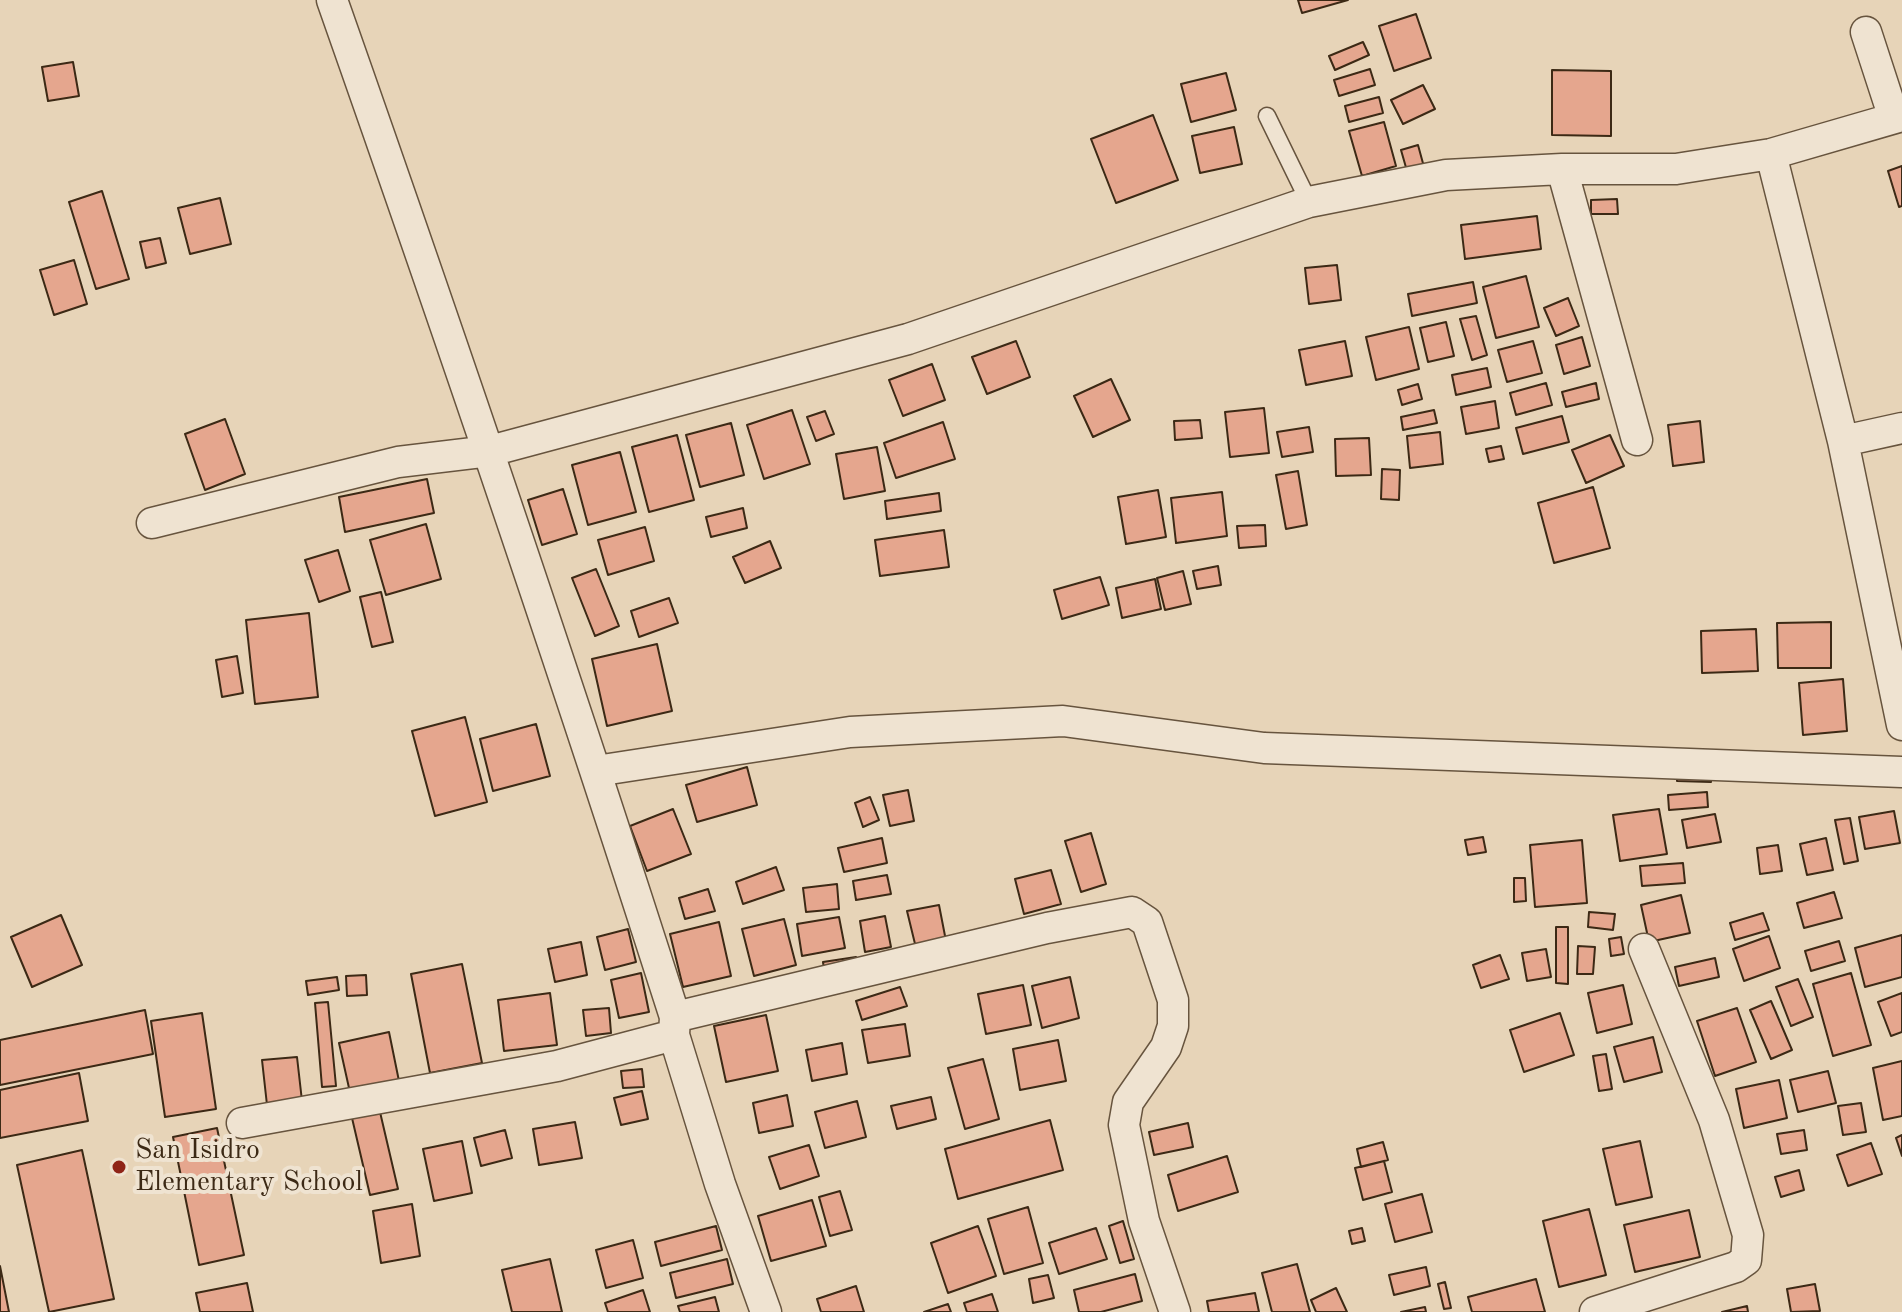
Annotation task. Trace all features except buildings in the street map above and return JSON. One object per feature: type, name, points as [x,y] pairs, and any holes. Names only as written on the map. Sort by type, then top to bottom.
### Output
[{"type":"street","points":[[332,0],[490,451],[596,771],[720,1184],[766,1312]]},
{"type":"street","points":[[152,523],[398,462],[490,451],[908,339],[1309,202],[1446,175],[1562,169],[1676,169],[1771,154],[1898,117],[1866,32]]},
{"type":"street","points":[[1771,154],[1843,441],[1902,725]]},
{"type":"street","points":[[1562,169],[1637,440]]},
{"type":"street","points":[[1843,441],[1902,428]]},
{"type":"street","points":[[596,771],[850,732],[1063,721],[1264,748],[1902,772]]},
{"type":"street","points":[[242,1123],[557,1066],[675,1026],[1047,928],[1132,912],[1147,922],[1173,1000],[1173,1026],[1166,1047],[1128,1102],[1124,1125],[1144,1221],[1175,1312]]},
{"type":"street","points":[[1595,1312],[1736,1267],[1746,1260],[1748,1235],[1714,1120],[1644,949]]},
{"type":"lane","points":[[1267,116],[1309,202]]},
{"type":"place","name":"San Isidro Elementary School","points":[[119,1167]]}]
